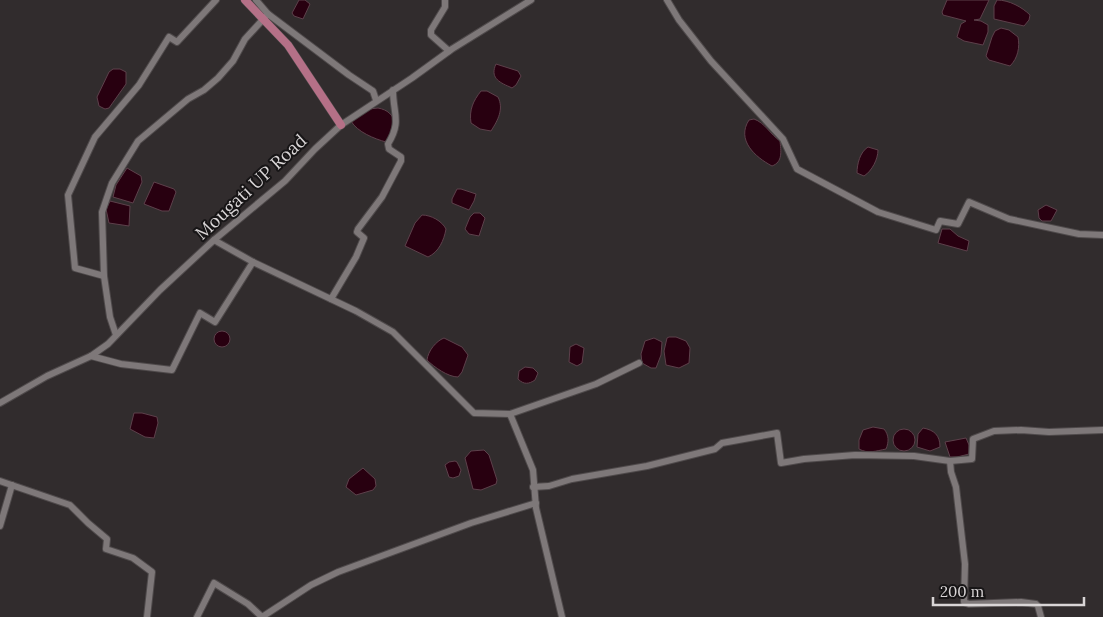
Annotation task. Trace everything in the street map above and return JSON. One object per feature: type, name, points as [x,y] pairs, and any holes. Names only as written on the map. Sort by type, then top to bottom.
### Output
[{"type":"main road","points":[[245,0],[266,17],[288,45],[341,125]]},
{"type":"street","points":[[104,276],[75,268],[68,195],[95,137],[139,85],[169,37],[177,42],[216,0]]},
{"type":"street","points":[[256,0],[266,17],[373,91],[376,100]]},
{"type":"street","points":[[445,0],[445,7],[431,30],[431,35],[449,51]]},
{"type":"street","name":"Mougati UP Road","points":[[0,404],[47,376],[91,356],[108,344],[160,290],[214,240],[284,181],[341,125],[449,51],[531,0]]},
{"type":"street","points":[[667,0],[711,60],[783,139],[797,168],[857,202],[878,212],[936,230],[940,221],[958,224],[968,202],[1009,218],[1079,234],[1103,235]]},
{"type":"street","points":[[116,335],[110,317],[104,276],[102,212],[112,183],[138,141],[218,78],[233,62],[245,39],[266,17]]},
{"type":"street","points":[[331,299],[356,257],[364,238],[357,232],[358,229],[382,197],[401,160],[401,157],[389,149],[388,144],[397,124],[393,90]]},
{"type":"street","points":[[214,240],[253,262],[331,299],[393,332],[474,413],[510,414],[596,384],[638,363]]},
{"type":"street","points":[[91,356],[121,364],[172,370],[200,313],[215,322],[253,262]]},
{"type":"street","points":[[510,414],[533,470],[536,503],[562,617]]},
{"type":"street","points":[[534,487],[550,486],[572,478],[647,466],[716,449],[722,442],[777,434],[781,463],[804,459],[856,455],[914,456],[950,461],[972,459],[973,439],[994,431],[1049,432],[1103,430]]},
{"type":"street","points":[[950,461],[956,487],[965,564],[964,602],[969,604],[1021,602],[1036,604],[1041,617]]},
{"type":"street","points":[[0,481],[70,505],[107,539],[106,549],[133,558],[152,572],[147,617]]},
{"type":"street","points":[[0,526],[12,485]]},
{"type":"street","points":[[197,617],[214,583],[248,604],[262,616],[311,585],[338,572],[471,523],[536,503]]},
{"type":"shaded area","points":[[299,0],[305,0],[310,4],[303,19],[294,16],[292,13]]},
{"type":"shaded area","points":[[947,0],[989,0],[980,19],[974,20],[988,25],[988,32],[983,45],[964,41],[957,37],[961,24],[966,21],[943,15],[942,12]]},
{"type":"shaded area","points":[[997,0],[1006,1],[1023,9],[1030,15],[1029,20],[1024,26],[994,19],[994,6]]},
{"type":"shaded area","points":[[1001,28],[1009,30],[1018,37],[1018,52],[1010,66],[989,60],[986,56],[995,31]]},
{"type":"shaded area","points":[[496,64],[518,71],[521,76],[516,85],[512,88],[496,78],[494,69]]},
{"type":"shaded area","points":[[113,69],[120,69],[126,72],[126,84],[109,108],[105,109],[99,106],[97,97],[109,72]]},
{"type":"shaded area","points":[[481,91],[487,91],[498,97],[500,101],[499,114],[491,131],[480,129],[471,123],[472,106]]},
{"type":"shaded area","points":[[378,108],[389,113],[396,124],[386,142],[362,132],[351,121],[369,109]]},
{"type":"shaded area","points":[[754,119],[780,141],[780,159],[772,166],[759,158],[746,141],[746,127],[749,120]]},
{"type":"shaded area","points":[[868,147],[878,150],[878,153],[872,168],[864,176],[857,173],[859,158]]},
{"type":"shaded area","points":[[127,168],[141,176],[142,182],[133,203],[113,197],[116,185]]},
{"type":"shaded area","points":[[154,182],[174,189],[176,192],[169,211],[162,211],[144,204]]},
{"type":"shaded area","points":[[457,189],[476,194],[469,210],[452,203]]},
{"type":"shaded area","points":[[110,201],[130,206],[129,226],[109,223],[106,209]]},
{"type":"shaded area","points":[[1046,205],[1057,210],[1051,221],[1042,221],[1039,218],[1038,210]]},
{"type":"shaded area","points":[[474,213],[480,213],[485,218],[479,236],[469,234],[465,229],[470,217]]},
{"type":"shaded area","points":[[422,215],[436,219],[446,229],[440,245],[428,257],[405,246],[415,223]]},
{"type":"shaded area","points":[[942,229],[950,229],[958,236],[969,241],[967,251],[938,243]]},
{"type":"shaded area","points":[[222,331],[230,339],[222,347],[214,339]]},
{"type":"shaded area","points":[[676,337],[686,341],[690,348],[689,363],[679,368],[666,365],[664,351],[667,338]]},
{"type":"shaded area","points":[[444,338],[462,347],[468,355],[462,372],[458,377],[446,373],[427,360],[433,347]]},
{"type":"shaded area","points":[[654,338],[662,342],[661,355],[656,368],[651,368],[642,363],[641,354],[645,341]]},
{"type":"shaded area","points":[[576,344],[584,348],[582,363],[577,366],[569,362],[570,347]]},
{"type":"shaded area","points":[[525,367],[533,368],[538,373],[535,380],[529,383],[524,383],[518,379],[519,371]]},
{"type":"shaded area","points":[[134,413],[157,417],[158,423],[154,438],[145,437],[130,429]]},
{"type":"shaded area","points":[[873,427],[886,431],[888,444],[886,449],[869,452],[862,451],[859,449],[859,440],[863,430]]},
{"type":"shaded area","points":[[923,428],[936,434],[940,447],[930,451],[917,447],[918,434]]},
{"type":"shaded area","points":[[904,429],[914,436],[915,440],[908,450],[904,451],[894,444],[893,440],[900,430]]},
{"type":"shaded area","points":[[966,438],[969,445],[969,454],[950,457],[945,442]]},
{"type":"shaded area","points":[[484,450],[489,455],[497,480],[496,484],[481,490],[473,489],[465,458],[471,451]]},
{"type":"shaded area","points":[[455,461],[461,470],[459,476],[453,478],[449,477],[445,465]]},
{"type":"shaded area","points":[[363,468],[375,479],[376,486],[373,490],[356,495],[346,487],[349,479]]}]
